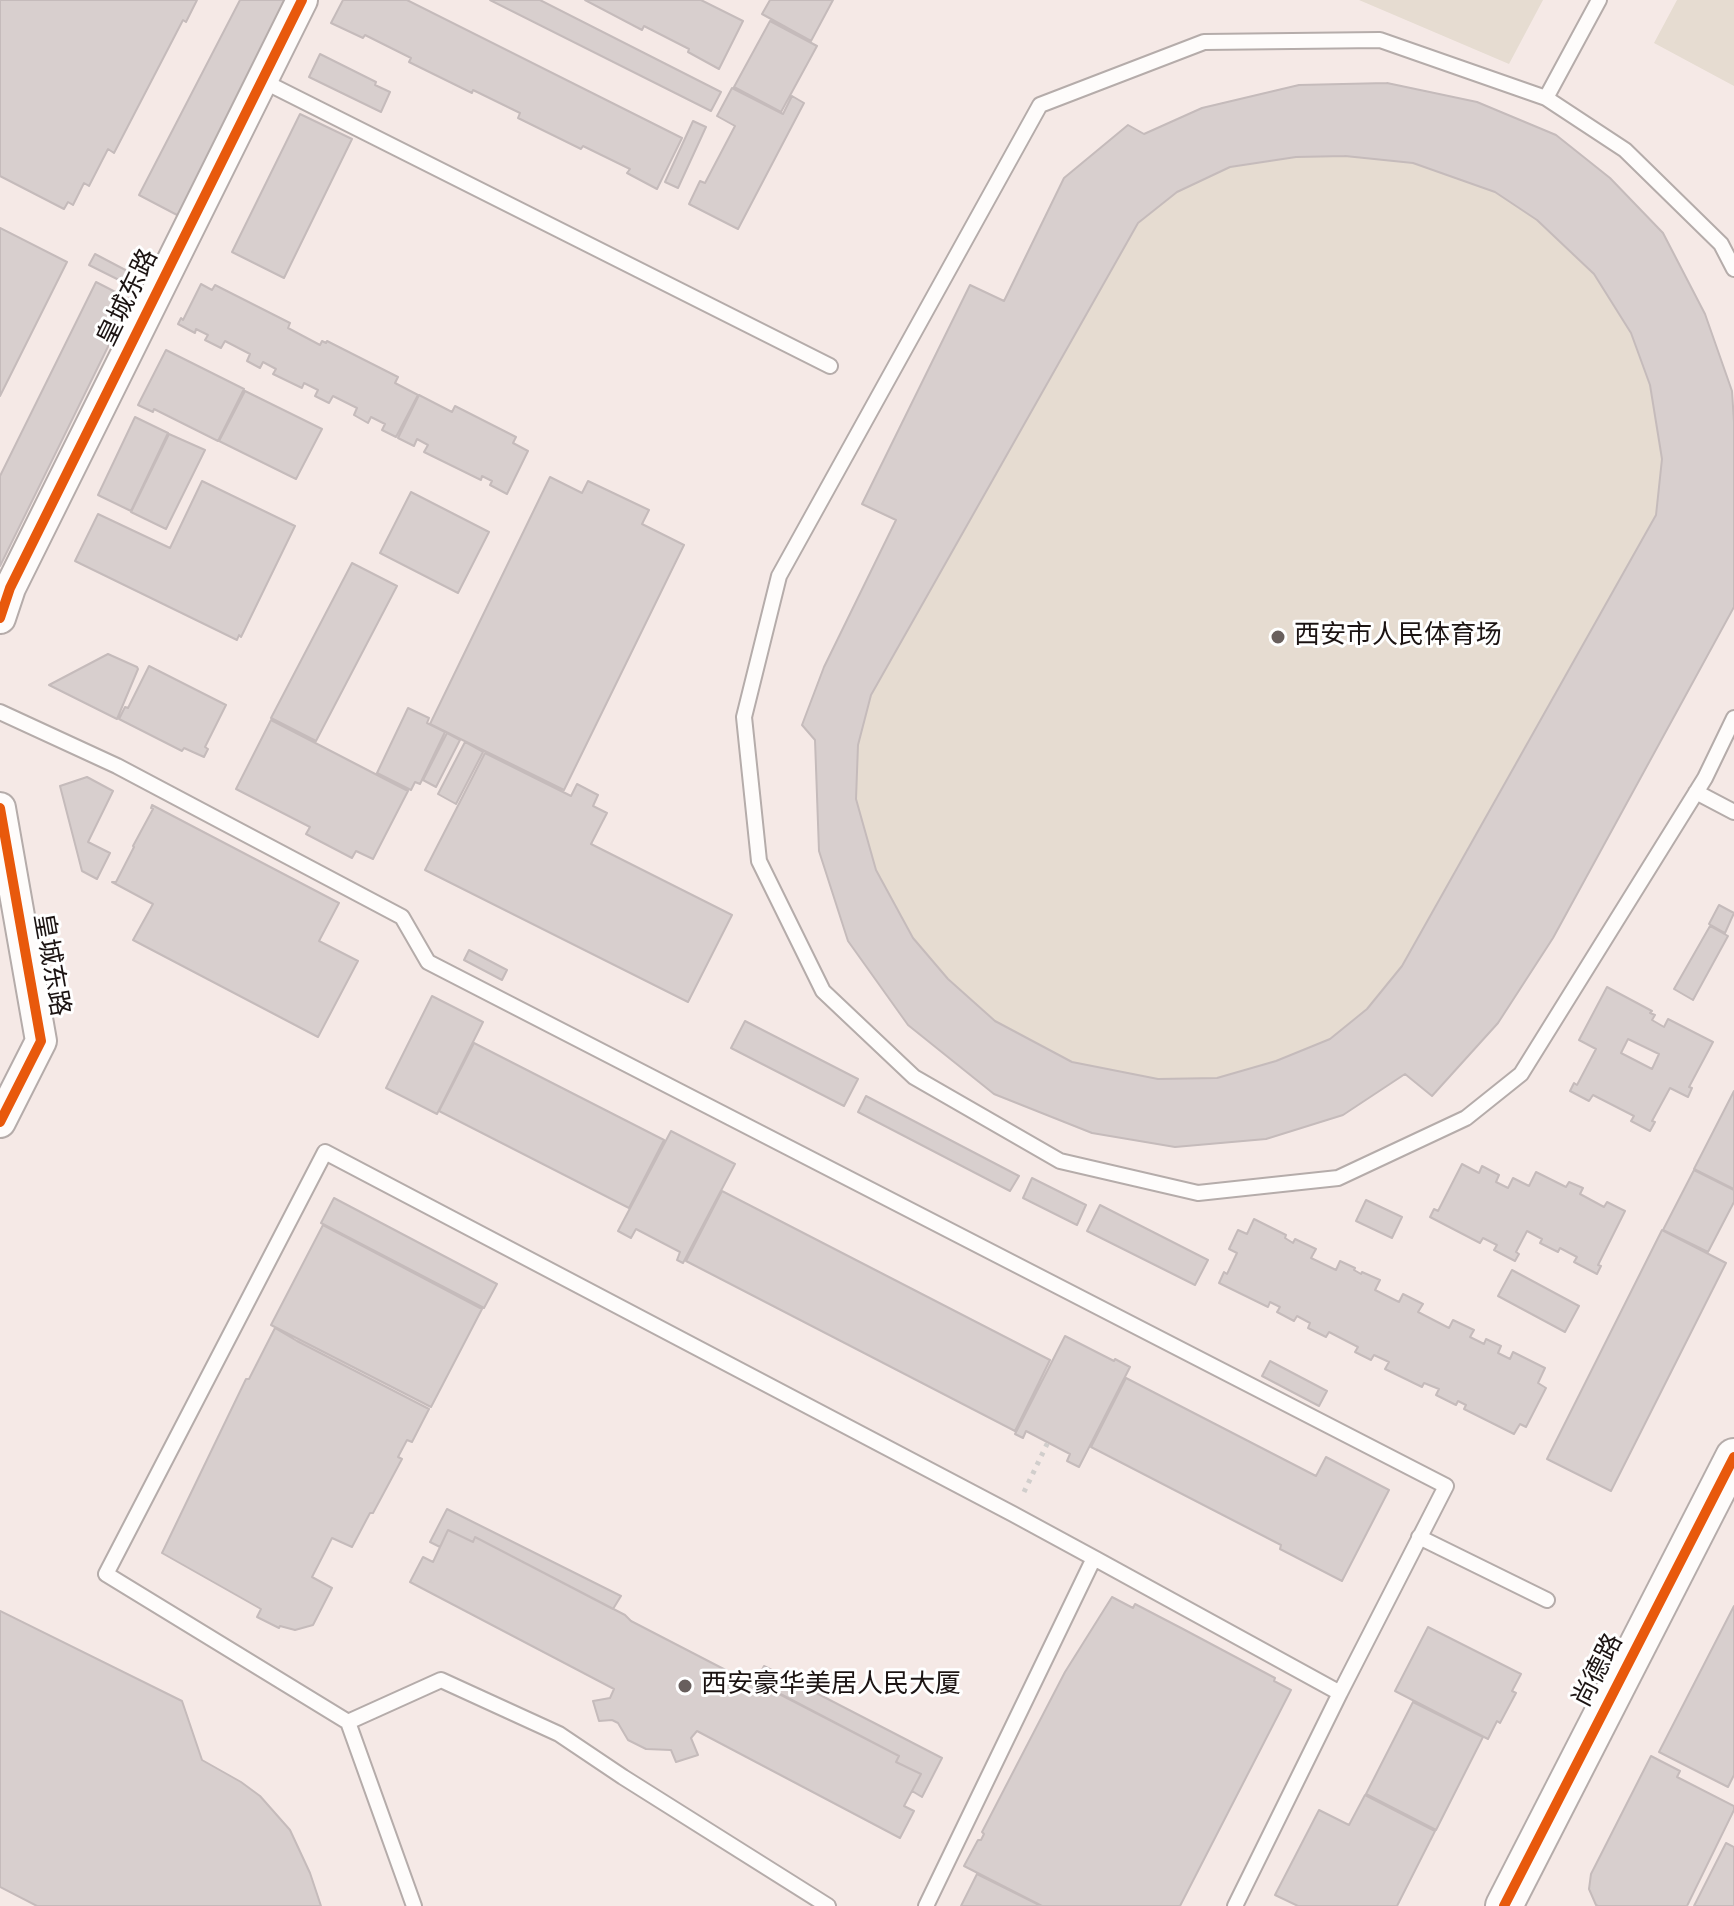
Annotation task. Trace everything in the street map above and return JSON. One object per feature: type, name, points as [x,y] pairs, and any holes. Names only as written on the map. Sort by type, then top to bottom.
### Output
[{"type":"street","name":"皇城东路","points":[[0,618],[10,588],[302,0]]},
{"type":"street","name":"皇城东路","points":[[0,808],[41,1041],[0,1122]]},
{"type":"street","name":"尚德路","points":[[1508,1905],[1734,1457]]},
{"type":"lane","points":[[1546,98],[1599,0]]},
{"type":"lane","points":[[1734,269],[1721,244],[1625,150],[1546,98],[1380,40],[1204,42],[1040,105],[779,576],[744,717],[759,861],[823,991],[914,1077],[1060,1161],[1198,1193],[1338,1178],[1466,1118],[1521,1074],[1696,792],[1734,718]]},
{"type":"lane","points":[[261,80],[830,366]]},
{"type":"lane","points":[[0,712],[117,766],[402,917],[428,962],[1446,1486],[1235,1906]]},
{"type":"lane","points":[[1696,792],[1734,812]]},
{"type":"lane","points":[[414,1906],[348,1722],[106,1574],[325,1152],[1013,1514],[1340,1693]]},
{"type":"lane","points":[[1419,1537],[1547,1600]]},
{"type":"lane","points":[[926,1906],[1094,1558]]},
{"type":"lane","points":[[348,1722],[441,1680],[559,1734],[828,1906]]},
{"type":"path","points":[[1013,1514],[1048,1442]]},
{"type":"shaded area","points":[[1359,0],[1543,0],[1509,64]]},
{"type":"shaded area","points":[[1677,0],[1734,0],[1734,86],[1654,43]]},
{"type":"shaded area","name":"西安市人民体育场","points":[[1387,83],[1477,102],[1556,135],[1610,178],[1663,233],[1705,314],[1732,391],[1734,607],[1553,938],[1498,1023],[1432,1096],[1405,1074],[1266,1139],[1175,1147],[1092,1133],[994,1094],[908,1025],[848,941],[819,851],[815,740],[802,725],[824,667],[896,521],[862,504],[1004,301],[1064,178],[1144,134],[1202,108],[1299,85]]},
{"type":"building","points":[[0,0],[197,0],[186,22],[183,20],[114,153],[108,149],[89,186],[84,183],[73,205],[68,202],[64,209],[0,176]]},
{"type":"building","points":[[240,0],[290,0],[179,216],[139,195]]},
{"type":"building","points":[[343,0],[407,0],[682,138],[657,189],[627,173],[630,169],[518,118],[520,113],[409,62],[411,58],[365,35],[363,38],[331,23]]},
{"type":"building","points":[[490,0],[540,0],[721,92],[711,111]]},
{"type":"building","points":[[585,0],[701,0],[743,21],[719,69],[688,52],[689,49],[644,26],[642,30]]},
{"type":"building","points":[[770,0],[833,0],[811,41],[762,14]]},
{"type":"building","points":[[770,21],[817,46],[781,112],[734,87]]},
{"type":"building","points":[[320,54],[390,92],[381,112],[309,77]]},
{"type":"building","points":[[1387,83],[1477,102],[1556,135],[1610,178],[1663,233],[1705,314],[1732,391],[1734,607],[1553,938],[1498,1023],[1432,1096],[1405,1074],[1343,1115],[1266,1139],[1175,1147],[1092,1133],[994,1094],[908,1025],[848,941],[819,851],[815,740],[802,725],[824,667],[896,520],[862,504],[970,285],[1004,301],[1064,178],[1128,125],[1144,134],[1202,108],[1299,85]],"holes":[[[1345,156],[1413,163],[1495,192],[1537,220],[1594,274],[1631,333],[1650,385],[1662,459],[1656,515],[1402,966],[1367,1009],[1330,1039],[1276,1061],[1217,1078],[1158,1079],[1072,1062],[995,1021],[948,979],[913,938],[876,870],[856,799],[858,745],[871,695],[1138,223],[1177,192],[1230,167],[1296,157]]]},
{"type":"building","points":[[732,88],[783,114],[792,96],[804,103],[738,229],[689,204],[700,181],[705,183],[735,126],[717,116]]},
{"type":"building","points":[[300,114],[352,139],[284,278],[232,252]]},
{"type":"building","points":[[693,121],[706,127],[678,188],[665,182]]},
{"type":"building","points":[[0,228],[67,262],[0,396]]},
{"type":"building","points":[[95,254],[133,274],[127,284],[89,265]]},
{"type":"building","points":[[96,282],[131,300],[0,566],[0,476]]},
{"type":"building","points":[[201,284],[212,290],[215,285],[290,323],[288,328],[320,345],[322,341],[327,341],[398,377],[395,383],[418,395],[396,437],[382,430],[385,424],[371,417],[368,423],[354,415],[357,408],[333,396],[329,403],[315,396],[318,390],[304,383],[302,388],[273,374],[276,369],[263,362],[260,368],[247,361],[250,354],[225,341],[221,348],[205,340],[208,335],[196,329],[195,333],[178,324]]},
{"type":"building","points":[[166,350],[244,389],[218,441],[154,409],[153,412],[138,405]]},
{"type":"building","points":[[245,391],[322,429],[296,479],[219,441]]},
{"type":"building","points":[[419,395],[452,412],[455,406],[516,437],[513,443],[528,451],[507,494],[490,485],[492,481],[482,476],[481,480],[424,452],[428,445],[417,439],[414,446],[398,438]]},
{"type":"building","points":[[135,417],[168,433],[131,511],[98,495]]},
{"type":"building","points":[[169,434],[205,450],[166,529],[131,512]]},
{"type":"building","points":[[550,477],[582,493],[588,481],[649,510],[642,524],[684,545],[564,790],[430,724]]},
{"type":"building","points":[[202,481],[295,526],[237,640],[75,561],[98,514],[170,548]]},
{"type":"building","points":[[411,492],[489,532],[458,593],[380,553]]},
{"type":"building","points":[[352,563],[397,586],[316,741],[271,718]]},
{"type":"building","points":[[108,654],[138,669],[117,719],[49,685]]},
{"type":"building","points":[[149,666],[226,705],[205,747],[208,749],[204,757],[184,748],[182,751],[119,719],[125,707],[128,708]]},
{"type":"building","points":[[408,708],[429,718],[427,723],[445,732],[420,784],[415,782],[411,790],[377,773]]},
{"type":"building","points":[[271,720],[408,791],[373,859],[356,851],[352,858],[306,834],[310,827],[236,789]]},
{"type":"building","points":[[447,733],[460,740],[436,787],[423,780]]},
{"type":"building","points":[[465,742],[483,752],[456,804],[438,794]]},
{"type":"building","points":[[485,753],[571,796],[577,784],[598,795],[593,806],[607,813],[591,844],[732,915],[688,1002],[425,870]]},
{"type":"building","points":[[87,777],[113,791],[88,842],[110,853],[97,879],[82,871],[60,786]]},
{"type":"building","points":[[152,805],[339,903],[319,941],[358,961],[318,1037],[133,940],[153,904],[112,882],[116,882],[153,809]]},
{"type":"building","points":[[1719,905],[1734,913],[1725,933],[1709,924]]},
{"type":"building","points":[[1710,926],[1728,936],[1693,1000],[1674,989]]},
{"type":"building","points":[[469,950],[507,970],[502,980],[464,960]]},
{"type":"building","points":[[1607,987],[1652,1011],[1650,1013],[1655,1015],[1652,1020],[1664,1027],[1668,1019],[1713,1042],[1689,1087],[1692,1088],[1688,1097],[1670,1088],[1652,1121],[1655,1122],[1650,1131],[1631,1121],[1634,1116],[1593,1095],[1589,1101],[1570,1091],[1574,1083],[1577,1085],[1596,1049],[1579,1040]],"holes":[[[1628,1039],[1659,1054],[1652,1069],[1621,1053]]]},
{"type":"building","points":[[432,996],[483,1022],[437,1114],[386,1088]]},
{"type":"building","points":[[745,1021],[858,1079],[844,1106],[731,1048]]},
{"type":"building","points":[[474,1043],[664,1140],[629,1208],[439,1111]]},
{"type":"building","points":[[1734,1091],[1734,1189],[1694,1169]]},
{"type":"building","points":[[866,1096],[1019,1176],[1010,1191],[858,1112]]},
{"type":"building","points":[[671,1131],[735,1164],[683,1263],[677,1260],[680,1252],[636,1229],[631,1238],[618,1231]]},
{"type":"building","points":[[1462,1164],[1479,1173],[1482,1166],[1499,1175],[1496,1182],[1508,1188],[1513,1178],[1529,1186],[1536,1172],[1566,1187],[1569,1182],[1583,1188],[1580,1194],[1604,1207],[1607,1202],[1625,1211],[1598,1265],[1601,1266],[1597,1274],[1574,1262],[1577,1257],[1560,1248],[1558,1252],[1540,1243],[1542,1239],[1527,1231],[1516,1252],[1519,1254],[1515,1261],[1494,1250],[1497,1245],[1483,1238],[1480,1243],[1430,1217],[1434,1209],[1438,1211]]},
{"type":"building","points":[[1694,1170],[1734,1190],[1734,1202],[1708,1252],[1663,1230]]},
{"type":"building","points":[[1032,1178],[1086,1205],[1077,1225],[1023,1198]]},
{"type":"building","points":[[722,1191],[1050,1360],[1015,1431],[686,1261]]},
{"type":"building","points":[[334,1198],[497,1284],[484,1308],[321,1223]]},
{"type":"building","points":[[1366,1200],[1402,1217],[1392,1238],[1356,1221]]},
{"type":"building","points":[[1100,1205],[1208,1260],[1195,1285],[1087,1231]]},
{"type":"building","points":[[1254,1219],[1286,1235],[1285,1238],[1293,1243],[1295,1239],[1316,1249],[1311,1258],[1336,1270],[1340,1261],[1355,1268],[1361,1274],[1380,1280],[1375,1290],[1399,1302],[1403,1294],[1423,1304],[1418,1312],[1449,1328],[1453,1320],[1474,1330],[1470,1337],[1484,1344],[1486,1339],[1501,1346],[1498,1353],[1510,1359],[1513,1352],[1545,1368],[1538,1383],[1546,1388],[1526,1427],[1520,1424],[1514,1434],[1464,1409],[1466,1405],[1458,1401],[1456,1405],[1436,1395],[1439,1389],[1424,1383],[1422,1387],[1385,1369],[1389,1362],[1374,1355],[1371,1360],[1355,1352],[1358,1347],[1329,1332],[1326,1337],[1308,1328],[1310,1323],[1297,1316],[1294,1321],[1277,1312],[1280,1307],[1270,1302],[1268,1307],[1219,1283],[1237,1253],[1229,1249],[1238,1230],[1247,1234]]},
{"type":"building","points":[[323,1225],[482,1309],[431,1407],[271,1325]]},
{"type":"building","points":[[1662,1230],[1726,1263],[1611,1491],[1547,1459]]},
{"type":"building","points":[[1512,1270],[1579,1306],[1565,1332],[1498,1296]]},
{"type":"building","points":[[275,1328],[429,1409],[412,1442],[407,1440],[398,1457],[402,1459],[352,1547],[332,1538],[312,1577],[332,1588],[313,1625],[295,1630],[279,1628],[257,1617],[261,1609],[162,1553],[246,1379],[249,1379]]},
{"type":"building","points":[[1065,1336],[1130,1367],[1079,1467],[1067,1461],[1070,1454],[1026,1431],[1023,1438],[1015,1434]]},
{"type":"building","points":[[1270,1361],[1327,1391],[1319,1406],[1262,1376]]},
{"type":"building","points":[[1126,1378],[1316,1476],[1326,1457],[1389,1490],[1342,1581],[1280,1549],[1281,1545],[1091,1447]]},
{"type":"building","points":[[447,1509],[621,1596],[613,1609],[475,1537],[473,1542],[448,1530],[440,1547],[430,1542]]},
{"type":"building","name":"西安豪华美居人民大厦","points":[[448,1530],[473,1542],[475,1537],[743,1679],[745,1673],[899,1756],[896,1762],[921,1774],[904,1806],[914,1811],[900,1838],[697,1731],[691,1738],[698,1755],[676,1762],[671,1750],[646,1749],[628,1740],[618,1723],[599,1721],[593,1701],[610,1698],[614,1689],[410,1582],[423,1557],[433,1562]]},
{"type":"building","points":[[1112,1597],[1133,1608],[1135,1604],[1275,1678],[1274,1681],[1291,1690],[1180,1906],[1042,1906],[964,1866],[978,1840],[981,1840],[982,1832],[1065,1672]]},
{"type":"building","points":[[1734,1606],[1734,1775],[1728,1787],[1659,1752]]},
{"type":"building","points":[[0,1611],[182,1701],[202,1760],[260,1796],[290,1830],[321,1906],[37,1906],[0,1887]]},
{"type":"building","points":[[1428,1627],[1521,1674],[1512,1691],[1516,1693],[1488,1739],[1395,1691]]},
{"type":"building","points":[[764,1666],[942,1758],[922,1797],[912,1791],[921,1774],[896,1762],[899,1756],[756,1682]]},
{"type":"building","points":[[1413,1702],[1483,1737],[1436,1830],[1366,1794]]},
{"type":"building","points":[[1651,1756],[1680,1771],[1677,1777],[1734,1806],[1734,1810],[1687,1906],[1598,1906],[1589,1889],[1591,1874]]},
{"type":"building","points":[[1365,1795],[1435,1831],[1397,1906],[1298,1906],[1275,1895],[1319,1810],[1349,1825]]},
{"type":"building","points":[[1726,1843],[1734,1847],[1734,1906],[1694,1906]]},
{"type":"building","points":[[977,1874],[1041,1906],[961,1906]]},
{"type":"cycle path","points":[[0,618],[10,588],[302,0]]},
{"type":"cycle path","points":[[0,808],[41,1041],[0,1122]]},
{"type":"cycle path","points":[[1504,1906],[1734,1457]]},
{"type":"place","name":"西安市人民体育场","points":[[1278,637]]},
{"type":"place","name":"西安豪华美居人民大厦","points":[[685,1686]]}]
